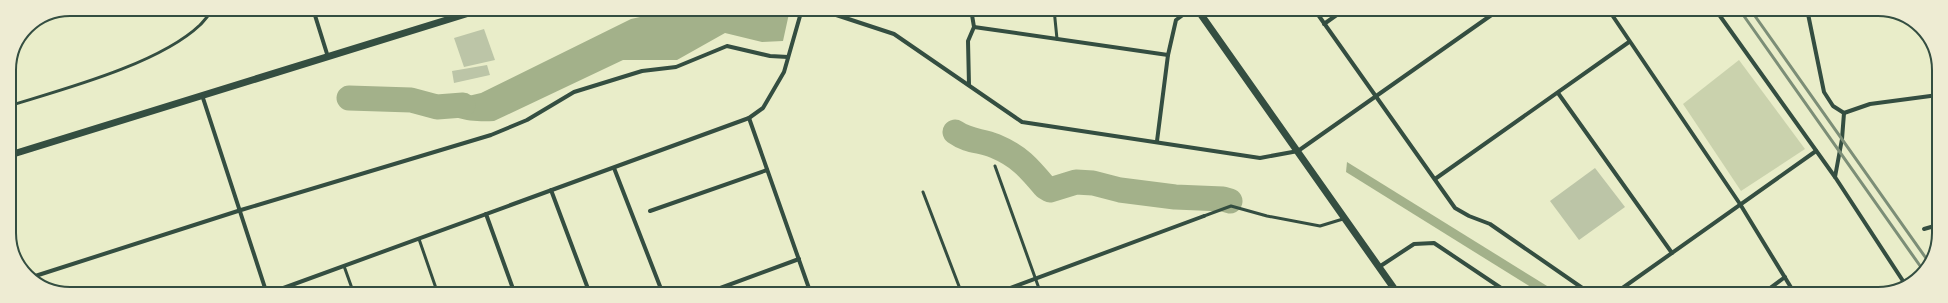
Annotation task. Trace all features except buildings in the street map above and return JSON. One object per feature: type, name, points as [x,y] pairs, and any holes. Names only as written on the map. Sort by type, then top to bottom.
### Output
[{"type":"street","points":[[315,16],[328,57]]},
{"type":"street","points":[[16,153],[460,16]]},
{"type":"street","points":[[286,287],[749,118],[763,108],[784,72],[800,16]]},
{"type":"street","points":[[839,16],[894,34],[1022,122],[1157,141],[1260,158],[1298,151],[1490,16]]},
{"type":"street","points":[[969,85],[968,41],[974,27],[972,16]]},
{"type":"street","points":[[1157,141],[1168,55],[1176,20],[1181,16]]},
{"type":"street","points":[[1202,16],[1393,287]]},
{"type":"street","points":[[1319,16],[1455,208],[1469,216],[1490,224],[1581,287]]},
{"type":"street","points":[[1324,24],[1335,16]]},
{"type":"street","points":[[1612,16],[1740,204],[1791,287]]},
{"type":"street","points":[[1719,16],[1835,177],[1903,281]]},
{"type":"street","points":[[1807,16],[1824,92],[1833,106],[1844,113]]},
{"type":"street","points":[[974,27],[1168,55]]},
{"type":"street","points":[[1435,179],[1629,42]]},
{"type":"street","points":[[37,276],[241,210],[491,135],[527,120],[574,92],[642,70],[676,67],[727,46],[770,56],[788,57]]},
{"type":"street","points":[[1558,93],[1672,253]]},
{"type":"street","points":[[202,95],[241,210],[265,287]]},
{"type":"street","points":[[1844,113],[1870,104],[1932,97]]},
{"type":"street","points":[[1835,177],[1842,139],[1844,113]]},
{"type":"street","points":[[749,118],[808,287]]},
{"type":"street","points":[[1624,287],[1816,151]]},
{"type":"street","points":[[614,168],[659,287]]},
{"type":"street","points":[[650,211],[767,170]]},
{"type":"street","points":[[550,190],[587,287]]},
{"type":"street","points":[[486,214],[512,286]]},
{"type":"street","points":[[1013,287],[1204,216]]},
{"type":"street","points":[[1924,229],[1932,227]]},
{"type":"street","points":[[1379,267],[1414,244],[1434,243],[1500,287]]},
{"type":"street","points":[[723,287],[798,259]]},
{"type":"street","points":[[1771,287],[1785,277]]},
{"type":"lane","points":[[16,104],[128,66],[168,48],[200,26],[208,16]]},
{"type":"lane","points":[[1055,16],[1057,39]]},
{"type":"lane","points":[[995,166],[1038,287]]},
{"type":"lane","points":[[923,192],[959,287]]},
{"type":"lane","points":[[1204,216],[1231,206],[1267,216],[1320,226],[1345,218]]},
{"type":"lane","points":[[418,239],[435,287]]},
{"type":"lane","points":[[344,266],[352,287]]},
{"type":"shaded area","points":[[644,16],[788,16],[783,41],[762,42],[725,33],[677,60],[623,60],[494,121],[460,119],[446,114],[430,105],[481,93],[631,19]]},
{"type":"shaded area","points":[[1739,60],[1805,149],[1741,191],[1683,104]]},
{"type":"shaded area","points":[[1347,162],[1549,287],[1531,287],[1346,172]]},
{"type":"waterway","points":[[349,98],[411,100],[437,107],[463,105]]},
{"type":"waterway","points":[[955,132],[965,138],[990,144],[1011,154],[1023,163],[1045,187],[1050,190],[1076,182],[1093,183],[1120,190],[1175,197],[1223,199],[1230,201]]},
{"type":"railway","points":[[1744,16],[1921,267]]},
{"type":"railway","points":[[1755,16],[1926,258]]}]
